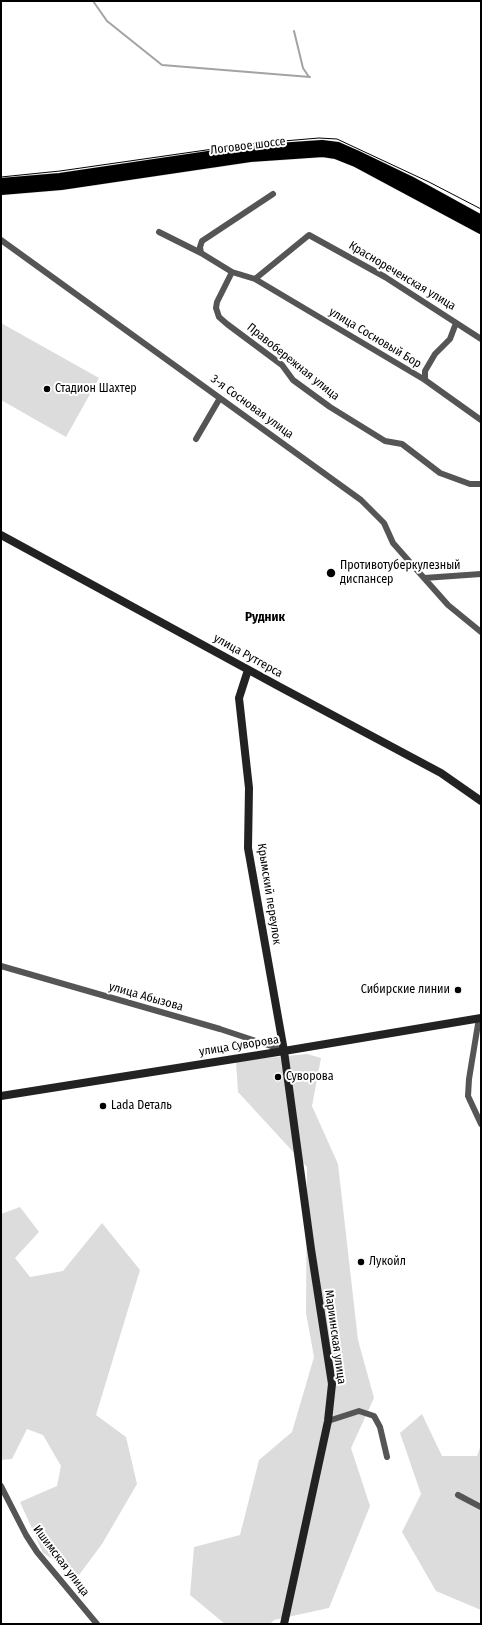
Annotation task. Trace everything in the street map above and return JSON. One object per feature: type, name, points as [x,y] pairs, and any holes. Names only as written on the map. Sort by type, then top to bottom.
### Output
[{"type":"main road","name":"Логовое шоссе","points":[[1,183],[60,178],[249,150],[322,145],[338,147],[356,155],[410,181],[481,220]]},
{"type":"main road","name":"Логовое шоссе","points":[[1,190],[61,185],[250,157],[323,152],[336,154],[356,162],[481,229]]},
{"type":"main road","name":"улица Рутгерса","points":[[1,535],[248,670],[441,773],[481,801]]},
{"type":"main road","name":"Крымский переулок","points":[[248,670],[239,698],[249,788],[248,848],[284,1051]]},
{"type":"main road","name":"улица Суворова","points":[[1,1096],[480,1018]]},
{"type":"main road","name":"Мариинская улица","points":[[284,1051],[311,1250],[332,1384],[328,1421],[284,1624]]},
{"type":"street","points":[[201,253],[200,246],[202,240],[273,194]]},
{"type":"street","name":"улица Сосновый Бор","points":[[159,232],[201,253],[232,272],[255,280],[425,380],[481,420]]},
{"type":"street","name":"Краснореченская улица","points":[[255,280],[309,235],[385,277],[481,339]]},
{"type":"street","name":"3-я Сосновая улица","points":[[1,240],[361,500],[384,523],[393,543],[448,605],[481,632]]},
{"type":"street","name":"Правобережная улица","points":[[232,272],[217,302],[216,308],[219,317],[282,365],[294,380],[336,410],[385,441],[402,444],[440,474],[470,484],[481,484]]},
{"type":"street","points":[[425,380],[425,371],[435,354],[450,339],[456,322]]},
{"type":"street","points":[[196,439],[220,398]]},
{"type":"street","points":[[424,578],[481,574]]},
{"type":"street","name":"улица Абызова","points":[[1,966],[220,1029],[284,1051]]},
{"type":"street","points":[[480,1018],[469,1079],[468,1096],[481,1124]]},
{"type":"street","points":[[328,1421],[359,1411],[374,1416],[380,1427],[387,1457]]},
{"type":"street","name":"Ишимская улица","points":[[1,1486],[26,1535],[37,1552],[97,1624]]},
{"type":"street","points":[[458,1495],[481,1507]]},
{"type":"shaded area","name":"Стадион Шахтер","points":[[1,323],[99,378],[66,437],[1,400]]},
{"type":"shaded area","points":[[307,1054],[321,1058],[312,1106],[338,1164],[358,1340],[374,1398],[351,1448],[370,1506],[329,1608],[274,1620],[270,1624],[225,1624],[190,1595],[194,1547],[240,1535],[259,1460],[292,1432],[314,1357],[306,1313],[307,1167],[238,1092],[236,1061]]},
{"type":"shaded area","points":[[20,1207],[39,1232],[15,1258],[30,1277],[63,1271],[102,1223],[140,1270],[96,1415],[126,1437],[137,1484],[102,1544],[79,1575],[43,1553],[20,1502],[57,1486],[61,1466],[43,1435],[27,1429],[12,1459],[1,1460],[1,1214]]},
{"type":"shaded area","points":[[422,1414],[442,1456],[477,1456],[481,1445],[481,1610],[436,1591],[402,1532],[421,1494],[400,1433]]},
{"type":"waterway","points":[[93,1],[107,21],[162,65],[310,77]]},
{"type":"waterway","points":[[294,31],[303,68],[309,77]]},
{"type":"tram line","points":[[1,177],[60,171],[248,144],[319,138],[337,139],[429,182],[481,209]]},
{"type":"place","name":"Стадион Шахтер","points":[[47,389]]},
{"type":"place","name":"Противотуберкулезный диспансер","points":[[331,573]]},
{"type":"place","name":"Сибирские линии","points":[[458,990]]},
{"type":"place","name":"Суворова","points":[[278,1077]]},
{"type":"place","name":"Lada Dеталь","points":[[103,1106]]},
{"type":"place","name":"Лукойл","points":[[361,1262]]},
{"type":"district","name":"Рудник","points":[[265,617]]}]
